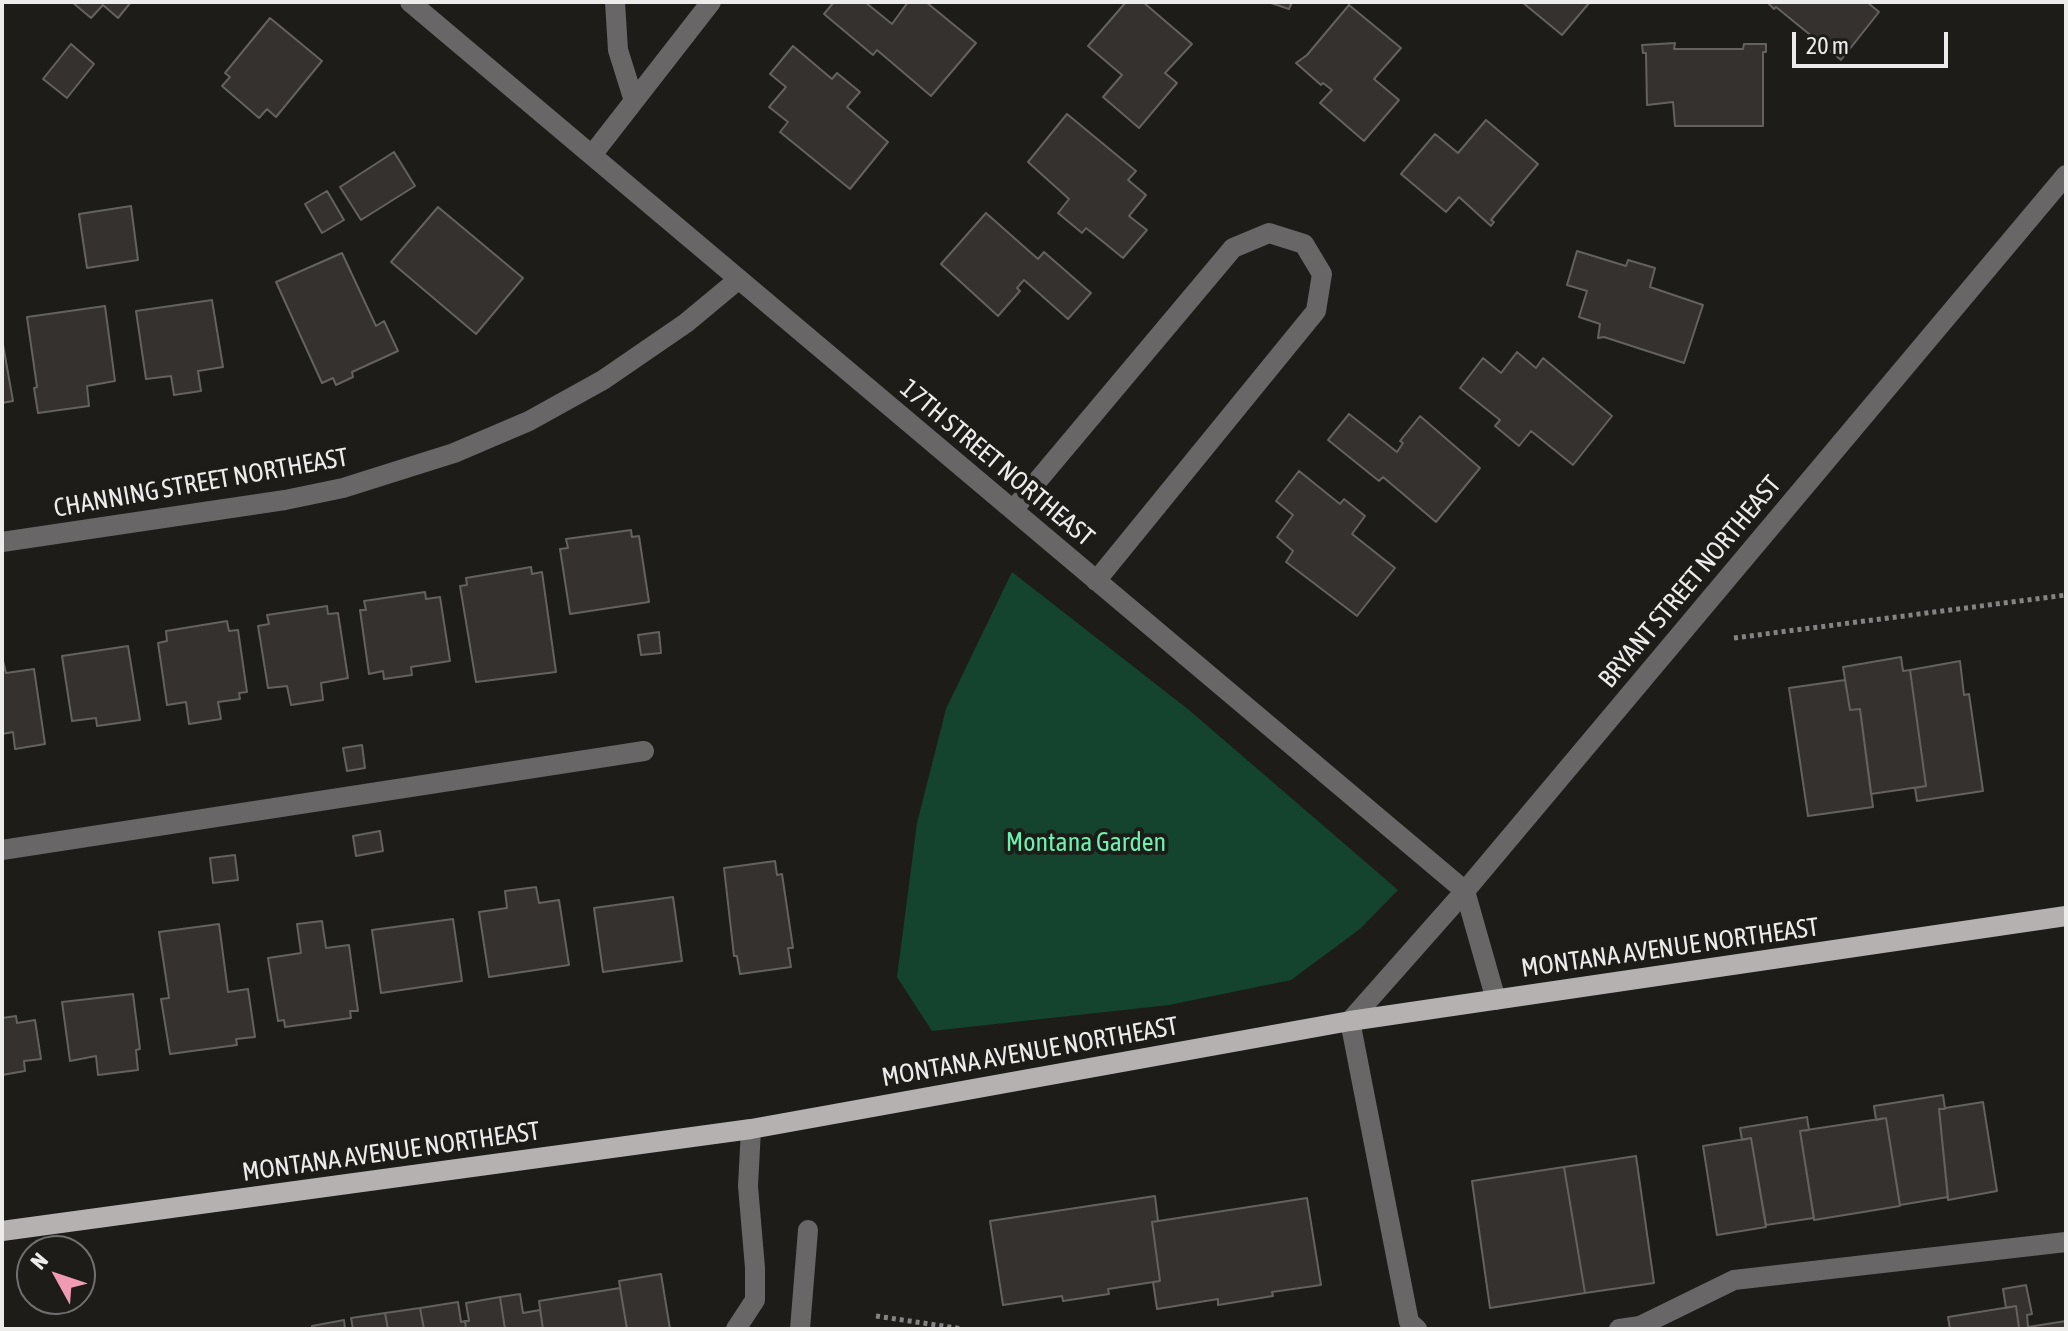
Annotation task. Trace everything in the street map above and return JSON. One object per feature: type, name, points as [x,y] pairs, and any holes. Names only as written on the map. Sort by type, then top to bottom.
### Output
[{"type":"main road","name":"MONTANA AVENUE NORTHEAST","points":[[2,1231],[751,1129],[1350,1021],[2066,916]]},
{"type":"street","name":"17TH STREET NORTHEAST","points":[[410,2],[1465,891]]},
{"type":"street","points":[[615,2],[618,50],[634,101]]},
{"type":"street","points":[[592,155],[711,2]]},
{"type":"street","name":"BRYANT STREET NORTHEAST","points":[[1350,1021],[1465,891],[2065,176]]},
{"type":"street","points":[[1013,510],[1233,248],[1269,233],[1304,244],[1322,274],[1316,311],[1096,581]]},
{"type":"street","name":"CHANNING STREET NORTHEAST","points":[[2,542],[285,500],[343,488],[454,453],[540,415],[603,380],[686,323],[739,279]]},
{"type":"street","points":[[2,850],[644,751]]},
{"type":"street","points":[[1465,891],[1496,1000]]},
{"type":"street","points":[[1350,1021],[1409,1322],[1417,1329]]},
{"type":"street","points":[[736,1329],[755,1300],[748,1186],[751,1129]]},
{"type":"street","points":[[800,1329],[808,1230]]},
{"type":"street","points":[[1619,1329],[1640,1326],[1734,1280],[2066,1242]]},
{"type":"path","points":[[1734,638],[2066,595]]},
{"type":"path","points":[[876,1316],[963,1329]]},
{"type":"green space","name":"Montana Garden","points":[[1012,572],[1189,710],[1398,890],[1360,929],[1291,980],[1169,1005],[932,1031],[897,977],[917,823],[946,709]]},
{"type":"building","points":[[72,2],[131,2],[118,18],[103,5],[91,18]]},
{"type":"building","points":[[834,2],[865,2],[892,24],[908,2],[926,2],[976,43],[931,96],[877,50],[873,55],[824,14]]},
{"type":"building","points":[[1126,2],[1143,2],[1192,44],[1165,73],[1177,83],[1139,128],[1103,97],[1122,75],[1088,46]]},
{"type":"building","points":[[1268,2],[1292,2],[1289,9]]},
{"type":"building","points":[[1522,2],[1590,2],[1562,35]]},
{"type":"building","points":[[1867,2],[1879,12],[1841,60],[1776,7],[1774,9],[1769,4]]},
{"type":"building","points":[[1349,5],[1401,48],[1374,79],[1399,100],[1364,141],[1320,103],[1332,90],[1323,83],[1321,85],[1296,63],[1307,55]]},
{"type":"building","points":[[270,18],[322,61],[276,117],[267,109],[259,118],[222,86],[230,77],[225,73]]},
{"type":"building","points":[[1675,43],[1674,49],[1743,49],[1744,44],[1766,44],[1766,52],[1763,52],[1763,126],[1675,126],[1673,102],[1647,105],[1646,53],[1643,53],[1642,45]]},
{"type":"building","points":[[71,44],[94,64],[67,98],[43,79]]},
{"type":"building","points":[[793,46],[832,79],[837,73],[860,92],[847,107],[888,142],[850,189],[780,132],[788,122],[769,107],[786,87],[770,74]]},
{"type":"building","points":[[1067,114],[1136,171],[1128,180],[1146,195],[1129,216],[1147,230],[1123,258],[1086,228],[1082,233],[1058,213],[1069,199],[1028,162]]},
{"type":"building","points":[[1486,120],[1538,164],[1491,220],[1494,222],[1491,226],[1459,197],[1446,212],[1401,174],[1435,134],[1458,153]]},
{"type":"building","points":[[394,152],[415,186],[361,220],[340,187]]},
{"type":"building","points":[[327,191],[344,220],[322,233],[305,204]]},
{"type":"building","points":[[131,206],[138,260],[87,268],[79,214]]},
{"type":"building","points":[[438,207],[523,278],[476,334],[391,262]]},
{"type":"building","points":[[986,213],[1038,259],[1044,252],[1091,293],[1068,319],[1024,280],[1017,288],[1020,291],[998,316],[941,264]]},
{"type":"building","points":[[1577,251],[1626,266],[1628,260],[1655,268],[1650,287],[1703,305],[1684,363],[1604,337],[1598,338],[1600,324],[1579,317],[1587,291],[1567,285]]},
{"type":"building","points":[[342,253],[376,326],[384,321],[398,351],[352,372],[353,377],[336,385],[333,378],[322,383],[276,282]]},
{"type":"building","points":[[212,300],[223,367],[198,371],[201,391],[174,395],[171,376],[146,379],[136,311]]},
{"type":"building","points":[[105,306],[115,381],[87,386],[89,406],[38,413],[27,317]]},
{"type":"building","points":[[2,339],[13,401],[2,403]]},
{"type":"building","points":[[1517,352],[1536,368],[1543,358],[1612,416],[1573,465],[1531,431],[1519,446],[1495,426],[1500,420],[1460,388],[1483,358],[1501,373]]},
{"type":"building","points":[[1349,414],[1397,452],[1403,443],[1400,441],[1420,416],[1480,468],[1436,522],[1383,477],[1379,481],[1328,440]]},
{"type":"building","points":[[1299,471],[1340,504],[1344,499],[1365,516],[1352,534],[1395,568],[1357,616],[1286,562],[1293,551],[1277,537],[1293,515],[1276,501]]},
{"type":"building","points":[[631,530],[632,537],[639,536],[649,602],[570,614],[560,549],[568,548],[566,539]]},
{"type":"building","points":[[531,567],[532,574],[542,572],[556,672],[476,682],[460,586],[467,585],[466,578]]},
{"type":"building","points":[[425,592],[426,599],[440,597],[450,661],[411,667],[412,675],[384,679],[383,671],[369,674],[360,610],[366,610],[364,601]]},
{"type":"building","points":[[327,606],[328,614],[338,613],[348,678],[321,683],[323,700],[291,705],[287,686],[268,688],[258,626],[269,624],[267,615]]},
{"type":"building","points":[[227,621],[229,631],[238,630],[247,692],[239,693],[240,699],[218,702],[221,719],[189,724],[186,702],[167,705],[158,643],[167,641],[166,631]]},
{"type":"building","points":[[659,632],[661,653],[641,655],[638,635]]},
{"type":"building","points":[[128,646],[140,720],[97,726],[96,718],[72,721],[62,656]]},
{"type":"building","points":[[2,657],[6,673],[34,669],[45,744],[15,749],[13,732],[2,734]]},
{"type":"building","points":[[1901,657],[1903,671],[1910,670],[1926,786],[1871,794],[1860,709],[1850,710],[1843,667]]},
{"type":"building","points":[[1960,661],[1964,695],[1969,694],[1983,791],[1917,801],[1915,788],[1926,786],[1910,670]]},
{"type":"building","points":[[1845,680],[1850,710],[1860,709],[1873,807],[1808,816],[1789,688]]},
{"type":"building","points":[[362,745],[365,768],[347,771],[343,748]]},
{"type":"building","points":[[380,831],[383,851],[356,856],[353,836]]},
{"type":"building","points":[[235,855],[238,880],[213,883],[210,858]]},
{"type":"building","points":[[775,861],[777,875],[782,874],[793,948],[788,948],[791,967],[740,974],[737,956],[734,956],[724,868]]},
{"type":"building","points":[[536,887],[539,903],[559,900],[569,965],[489,977],[479,912],[507,908],[505,891]]},
{"type":"building","points":[[673,897],[682,961],[603,972],[594,908]]},
{"type":"building","points":[[453,919],[462,981],[381,993],[372,930]]},
{"type":"building","points":[[322,921],[326,948],[349,945],[358,1011],[350,1011],[351,1018],[285,1027],[284,1020],[278,1021],[268,958],[301,953],[297,924]]},
{"type":"building","points":[[219,924],[228,992],[248,989],[255,1037],[236,1039],[237,1045],[170,1054],[161,999],[169,998],[159,932]]},
{"type":"building","points":[[133,994],[140,1049],[136,1050],[138,1070],[98,1075],[96,1056],[70,1061],[62,1002]]},
{"type":"building","points":[[16,1016],[17,1023],[35,1020],[41,1059],[24,1061],[25,1071],[2,1075],[2,1018]]},
{"type":"building","points":[[1943,1095],[1945,1109],[1939,1109],[1948,1197],[1900,1205],[1886,1118],[1876,1120],[1874,1106]]},
{"type":"building","points":[[1983,1102],[1997,1191],[1948,1200],[1939,1109]]},
{"type":"building","points":[[1807,1117],[1809,1130],[1800,1131],[1814,1218],[1766,1225],[1751,1138],[1742,1140],[1740,1128]]},
{"type":"building","points":[[1886,1118],[1900,1206],[1814,1220],[1800,1131]]},
{"type":"building","points":[[1751,1138],[1766,1227],[1717,1235],[1703,1146]]},
{"type":"building","points":[[1636,1156],[1654,1283],[1585,1293],[1564,1167]]},
{"type":"building","points":[[1564,1167],[1585,1293],[1490,1308],[1472,1181]]},
{"type":"building","points":[[1155,1196],[1158,1221],[1152,1222],[1160,1281],[1108,1289],[1109,1294],[1063,1301],[1062,1296],[1003,1305],[990,1221]]},
{"type":"building","points":[[1307,1198],[1321,1285],[1272,1292],[1273,1296],[1218,1305],[1218,1299],[1157,1309],[1153,1282],[1160,1281],[1152,1222]]},
{"type":"building","points":[[661,1274],[670,1329],[627,1329],[619,1281]]},
{"type":"building","points":[[2026,1285],[2032,1314],[2027,1315],[2028,1327],[2066,1321],[2066,1329],[2013,1329],[2019,1328],[2016,1306],[2006,1308],[2003,1289]]},
{"type":"building","points":[[620,1288],[627,1329],[543,1329],[539,1301]]},
{"type":"building","points":[[520,1294],[523,1313],[540,1310],[543,1329],[505,1329],[500,1297]]},
{"type":"building","points":[[500,1297],[505,1329],[466,1329],[465,1321],[469,1321],[466,1303]]},
{"type":"building","points":[[458,1302],[461,1322],[465,1321],[466,1329],[424,1329],[420,1308]]},
{"type":"building","points":[[2016,1306],[2019,1328],[1950,1329],[1948,1317]]},
{"type":"building","points":[[420,1308],[424,1329],[388,1329],[385,1313]]},
{"type":"building","points":[[385,1313],[388,1329],[353,1329],[351,1318]]},
{"type":"building","points":[[344,1320],[345,1329],[312,1329],[312,1326]]}]
